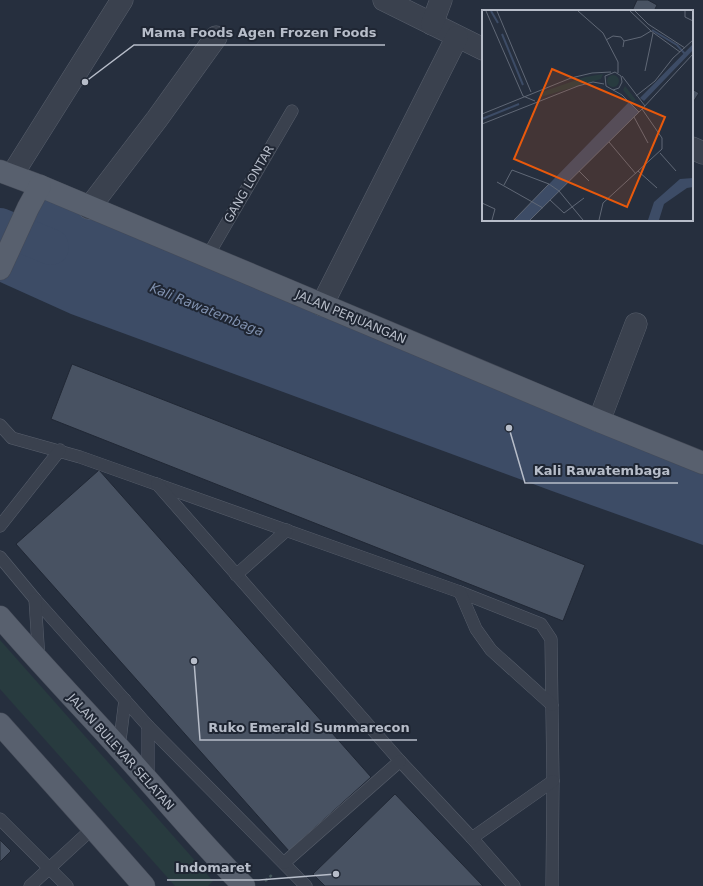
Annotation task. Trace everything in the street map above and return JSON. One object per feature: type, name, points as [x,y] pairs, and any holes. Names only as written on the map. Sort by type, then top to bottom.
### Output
[{"type":"main road","name":"JALAN PERJUANGAN","points":[[6,173],[703,463]]},
{"type":"main road","points":[[0,269],[28,208],[40,186]]},
{"type":"main road","name":"JALAN BULEVAR SELATAN","points":[[0,617],[39,662],[244,886]]},
{"type":"main road","points":[[2,733],[93,828],[144,886]]},
{"type":"street","points":[[6,173],[122,0]]},
{"type":"street","points":[[384,0],[482,48]]},
{"type":"street","points":[[432,24],[440,0]]},
{"type":"street","points":[[322,305],[457,36]]},
{"type":"street","points":[[89,208],[157,119],[216,37]]},
{"type":"street","points":[[693,148],[703,153]]},
{"type":"street","points":[[599,421],[636,324]]},
{"type":"lane","name":"GANG LONTAR","points":[[207,257],[292,111]]},
{"type":"lane","points":[[0,425],[12,438],[60,450],[460,592],[541,624],[551,639],[553,782],[552,886]]},
{"type":"lane","points":[[0,526],[60,450]]},
{"type":"lane","points":[[156,484],[400,761],[472,838],[514,886]]},
{"type":"lane","points":[[236,575],[287,530]]},
{"type":"lane","points":[[0,557],[35,599],[148,726],[306,886]]},
{"type":"lane","points":[[460,592],[476,629],[491,650],[552,705]]},
{"type":"lane","points":[[35,599],[39,662]]},
{"type":"lane","points":[[119,748],[125,700]]},
{"type":"lane","points":[[148,726],[148,781]]},
{"type":"lane","points":[[284,863],[400,761]]},
{"type":"lane","points":[[472,838],[553,782]]},
{"type":"lane","points":[[0,819],[67,886]]},
{"type":"lane","points":[[30,886],[93,828]]},
{"type":"green space","points":[[0,640],[213,881],[208,886],[175,886],[0,689]]},
{"type":"water","points":[[40,186],[703,463],[703,545],[71,314],[0,282],[0,269]]},
{"type":"building","points":[[637,0],[648,0],[657,5],[654,10],[632,10]]},
{"type":"building","points":[[693,90],[699,93],[693,102]]},
{"type":"building","points":[[72,364],[585,565],[563,621],[51,419]]},
{"type":"building","points":[[99,470],[371,777],[289,851],[16,544]]},
{"type":"building","points":[[395,794],[483,886],[325,886],[313,874]]},
{"type":"building","points":[[0,840],[11,851],[0,862]]},
{"type":"waterway","name":"Kali Rawatembaga","points":[[0,226],[51,247]]},
{"type":"place","name":"Mama Foods Agen Frozen Foods","points":[[85,82]]},
{"type":"place","name":"Kali Rawatembaga","points":[[509,428]]},
{"type":"place","name":"Ruko Emerald Summarecon","points":[[194,661]]},
{"type":"place","name":"Indomaret","points":[[336,874]]}]
